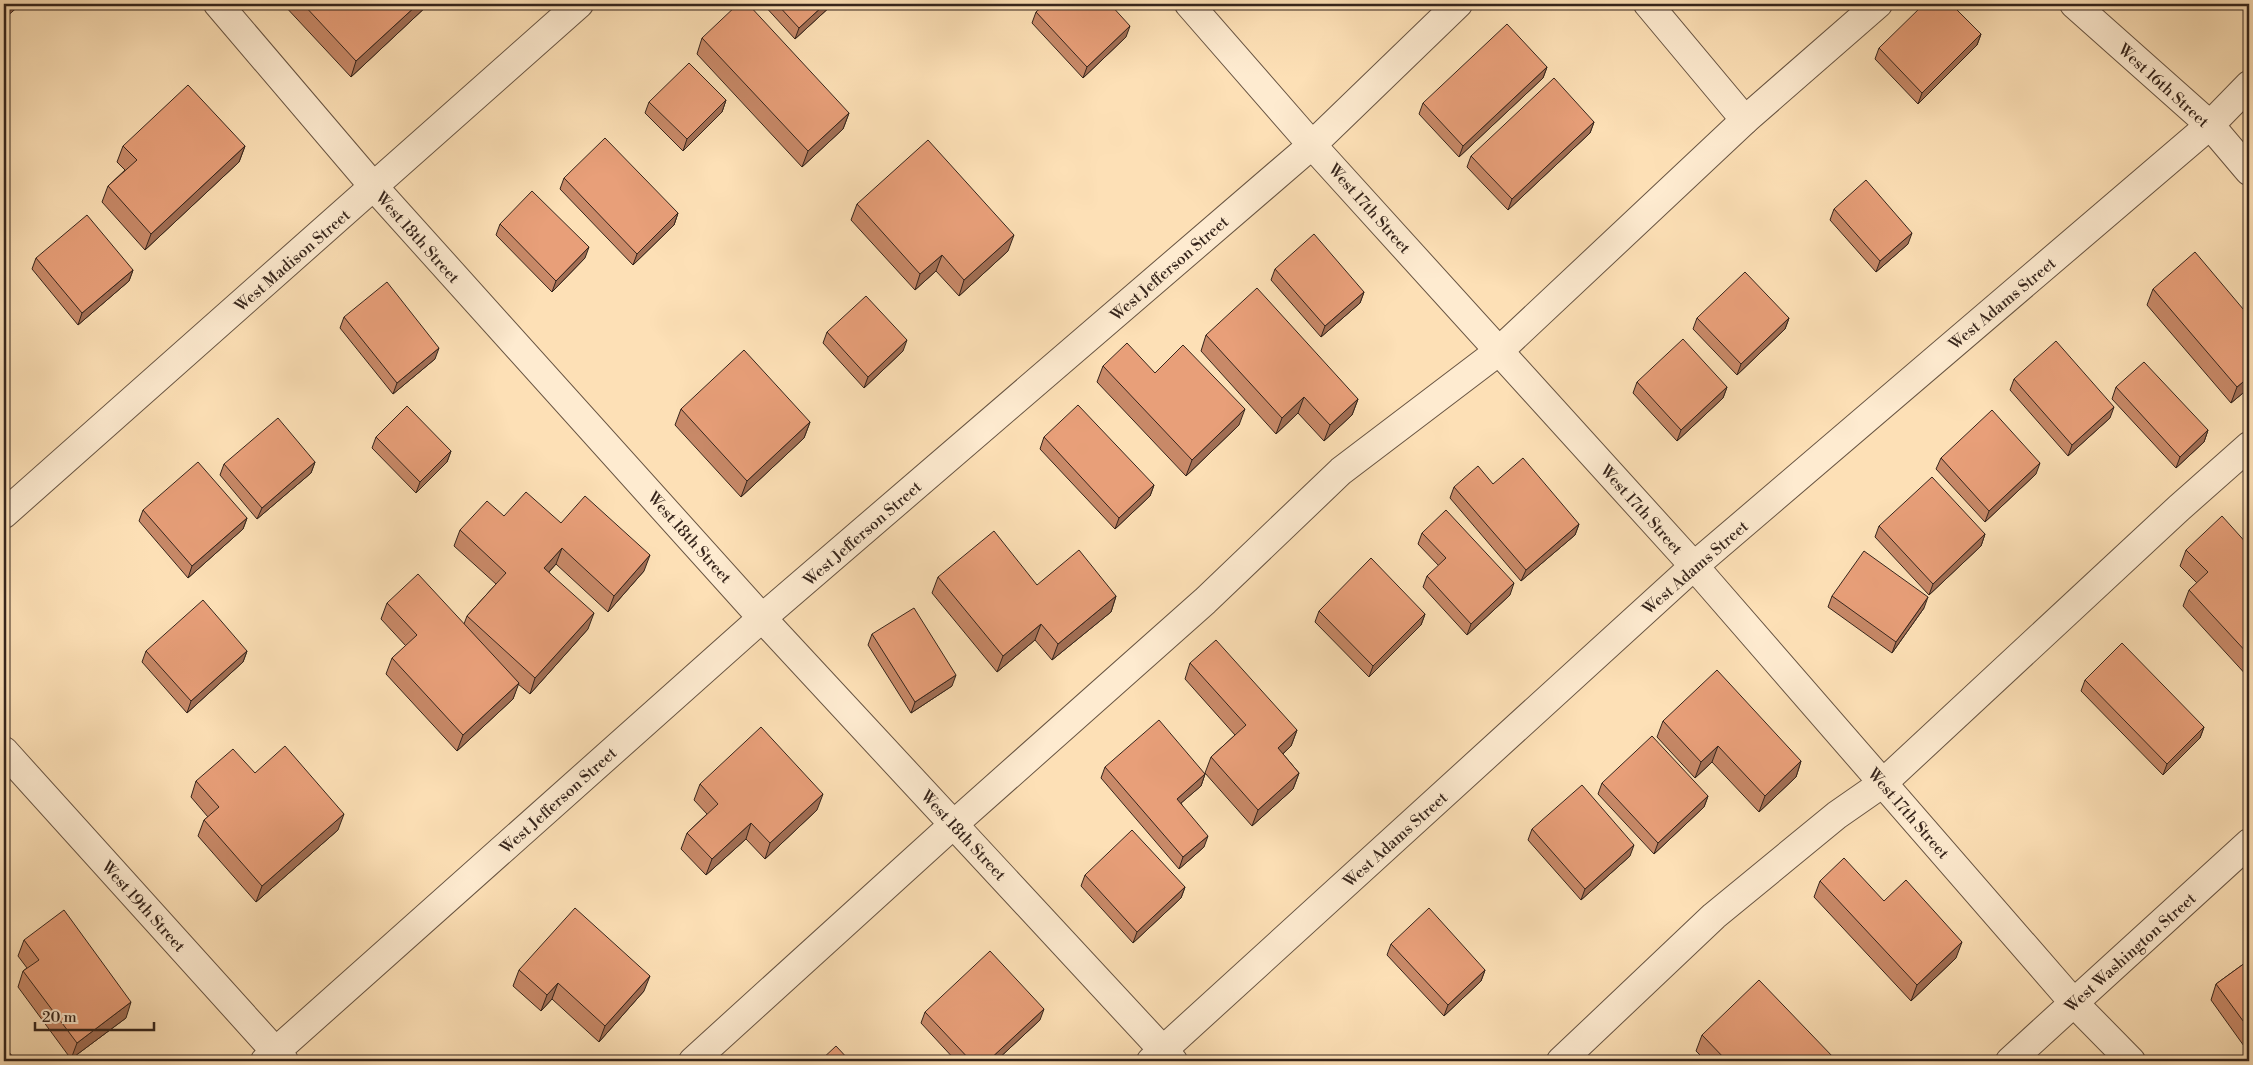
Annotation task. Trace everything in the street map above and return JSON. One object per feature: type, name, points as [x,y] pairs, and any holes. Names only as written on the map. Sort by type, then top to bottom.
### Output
[{"type":"street","name":"West 18th Street","points":[[218,4],[374,187],[762,618],[954,824],[1163,1058]]},
{"type":"street","name":"West Madison Street","points":[[4,514],[579,4]]},
{"type":"street","name":"West 17th Street","points":[[1190,4],[1312,145],[1694,566],[2074,1003],[2131,1061]]},
{"type":"street","name":"West Jefferson Street","points":[[275,1058],[762,618],[1312,145],[1458,4]]},
{"type":"street","points":[[1648,4],[1746,120]]},
{"type":"street","points":[[693,1061],[954,824],[1205,601],[1340,471],[1499,351],[1746,120],[1878,4]]},
{"type":"street","name":"West 16th Street","points":[[2074,4],[2210,125],[2249,171]]},
{"type":"street","name":"West Adams Street","points":[[1163,1058],[1694,566],[2210,125],[2249,85]]},
{"type":"street","points":[[1561,1061],[1714,916],[1837,815],[1883,783],[2179,508],[2249,446]]},
{"type":"street","name":"West 19th Street","points":[[4,751],[275,1058]]},
{"type":"street","name":"West Washington Street","points":[[2010,1061],[2249,843]]},
{"type":"building","points":[[303,4],[418,4],[356,61]]},
{"type":"building","points":[[738,4],[748,4],[849,113],[808,151],[702,38]]},
{"type":"building","points":[[777,4],[825,4],[799,28]]},
{"type":"building","points":[[1045,4],[1110,4],[1130,26],[1087,67],[1036,12]]},
{"type":"building","points":[[1924,4],[1951,4],[1981,34],[1922,93],[1879,48]]},
{"type":"building","points":[[1507,24],[1547,67],[1463,146],[1423,103]]},
{"type":"building","points":[[689,63],[726,100],[687,139],[649,102]]},
{"type":"building","points":[[1554,78],[1594,122],[1512,199],[1471,156]]},
{"type":"building","points":[[188,85],[245,146],[151,234],[108,186],[137,160],[123,146]]},
{"type":"building","points":[[605,138],[678,213],[637,254],[564,178]]},
{"type":"building","points":[[928,140],[1014,235],[964,280],[942,255],[920,274],[857,204]]},
{"type":"building","points":[[1866,180],[1912,233],[1880,261],[1834,209]]},
{"type":"building","points":[[532,191],[589,247],[556,281],[500,224]]},
{"type":"building","points":[[87,215],[133,270],[82,313],[36,258]]},
{"type":"building","points":[[1314,234],[1364,292],[1325,326],[1275,269]]},
{"type":"building","points":[[2195,252],[2249,316],[2249,377],[2237,387],[2153,289]]},
{"type":"building","points":[[1745,272],[1789,318],[1741,364],[1697,318]]},
{"type":"building","points":[[387,282],[439,348],[397,383],[344,317]]},
{"type":"building","points":[[1257,288],[1358,399],[1330,425],[1304,397],[1282,418],[1206,335]]},
{"type":"building","points":[[866,296],[907,340],[868,377],[827,332]]},
{"type":"building","points":[[1683,339],[1727,387],[1681,430],[1637,382]]},
{"type":"building","points":[[2056,341],[2114,407],[2072,445],[2014,379]]},
{"type":"building","points":[[1127,343],[1155,373],[1183,345],[1245,409],[1192,460],[1103,366]]},
{"type":"building","points":[[744,350],[810,422],[747,481],[681,409]]},
{"type":"building","points":[[2144,362],[2208,430],[2180,457],[2116,387]]},
{"type":"building","points":[[1078,405],[1154,485],[1119,518],[1044,437]]},
{"type":"building","points":[[407,406],[451,451],[420,482],[376,437]]},
{"type":"building","points":[[1992,410],[2040,463],[1989,511],[1941,458]]},
{"type":"building","points":[[278,418],[315,462],[262,508],[224,464]]},
{"type":"building","points":[[1523,458],[1579,524],[1526,570],[1454,487],[1478,466],[1493,484]]},
{"type":"building","points":[[198,462],[247,518],[192,566],[143,510]]},
{"type":"building","points":[[1932,477],[1985,534],[1933,584],[1879,526]]},
{"type":"building","points":[[526,492],[561,523],[585,496],[650,555],[614,596],[562,548],[544,568],[594,613],[535,678],[467,616],[506,573],[460,530],[487,501],[504,516]]},
{"type":"building","points":[[1446,510],[1514,583],[1471,624],[1427,576],[1446,558],[1422,533]]},
{"type":"building","points":[[2222,516],[2249,546],[2249,655],[2189,590],[2208,572],[2186,550]]},
{"type":"building","points":[[994,531],[1037,585],[1079,550],[1116,596],[1058,644],[1041,624],[1003,656],[938,577]]},
{"type":"building","points":[[1864,551],[1928,597],[1896,642],[1832,596]]},
{"type":"building","points":[[1371,558],[1425,614],[1373,666],[1319,611]]},
{"type":"building","points":[[418,574],[519,683],[463,735],[392,658],[417,635],[387,603]]},
{"type":"building","points":[[203,600],[247,651],[191,701],[146,651]]},
{"type":"building","points":[[914,608],[956,675],[915,702],[872,634]]},
{"type":"building","points":[[1216,640],[1297,730],[1278,748],[1299,773],[1258,810],[1211,757],[1246,725],[1190,663]]},
{"type":"building","points":[[2122,643],[2204,727],[2167,764],[2085,680]]},
{"type":"building","points":[[1717,670],[1801,761],[1765,796],[1718,746],[1701,762],[1663,721]]},
{"type":"building","points":[[1159,720],[1205,774],[1177,799],[1208,836],[1183,857],[1105,767]]},
{"type":"building","points":[[761,727],[823,794],[770,843],[751,823],[712,859],[687,833],[718,804],[700,784]]},
{"type":"building","points":[[1652,736],[1708,796],[1658,843],[1602,783]]},
{"type":"building","points":[[285,746],[344,814],[262,886],[204,820],[219,807],[196,781],[233,749],[255,773]]},
{"type":"building","points":[[1582,785],[1634,845],[1585,889],[1532,829]]},
{"type":"building","points":[[1132,830],[1185,887],[1137,932],[1085,875]]},
{"type":"building","points":[[1844,858],[1884,901],[1906,880],[1962,942],[1917,985],[1820,881]]},
{"type":"building","points":[[575,908],[650,976],[605,1026],[558,983],[547,995],[519,970]]},
{"type":"building","points":[[1429,908],[1485,970],[1448,1005],[1391,944]]},
{"type":"building","points":[[64,910],[131,1002],[77,1043],[23,971],[39,960],[24,940]]},
{"type":"building","points":[[990,951],[1044,1009],[988,1061],[971,1061],[925,1012]]},
{"type":"building","points":[[2249,960],[2249,1029],[2216,984]]},
{"type":"building","points":[[1759,980],[1834,1058],[1831,1061],[1727,1061],[1702,1035]]},
{"type":"building","points":[[836,1046],[850,1061],[820,1061]]},
{"type":"building","points":[[4,1047],[17,1061],[4,1061]]}]
